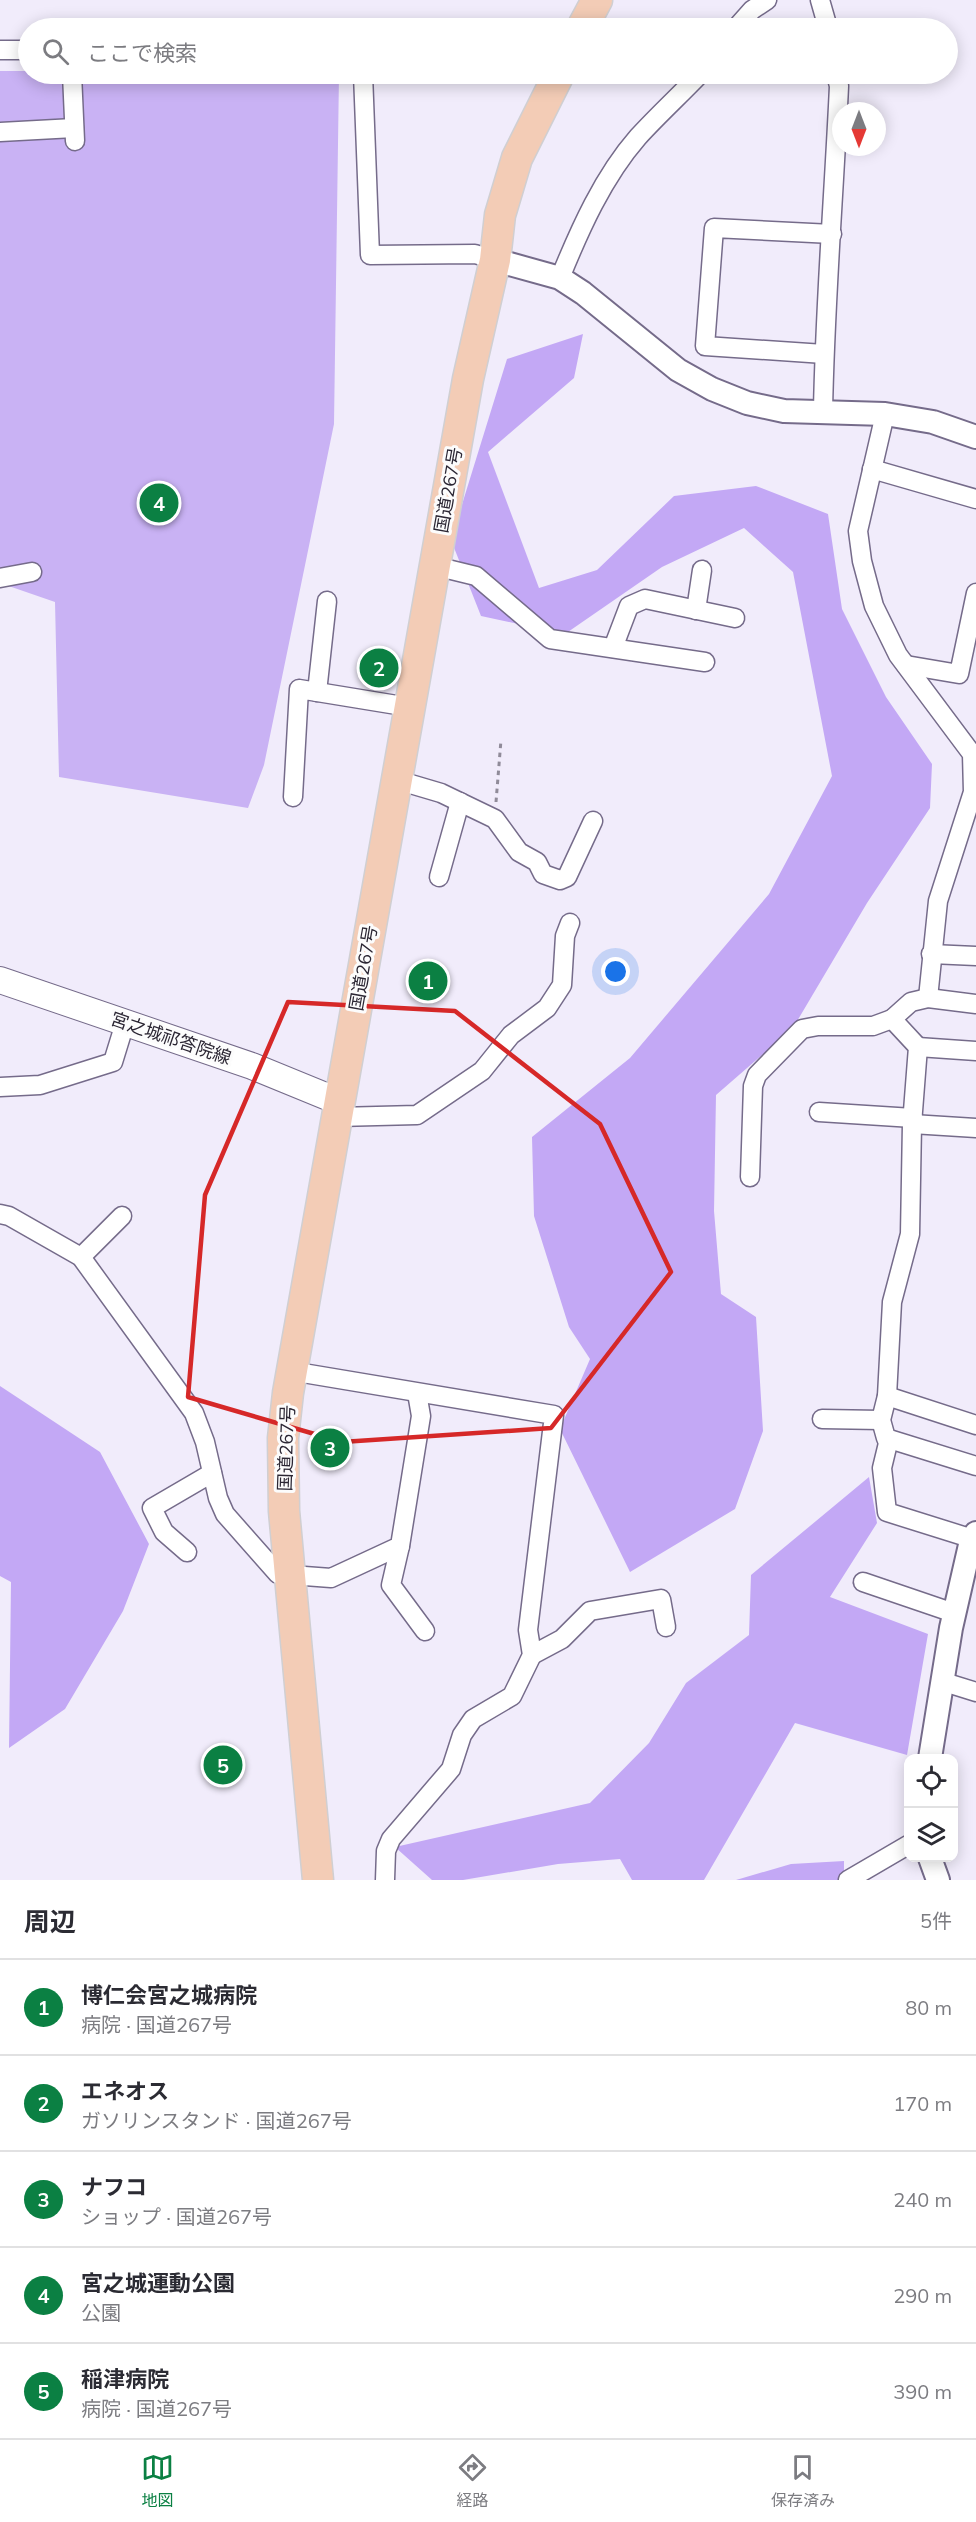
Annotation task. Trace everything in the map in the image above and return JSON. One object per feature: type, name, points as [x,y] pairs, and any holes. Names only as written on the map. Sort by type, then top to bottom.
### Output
[{"type":"highway","points":[[587,18],[597,0]]},
{"type":"highway","name":"国道267号","points":[[318,1880],[283,1476],[283,1438],[291,1371],[468,379],[495,260],[500,215],[517,158],[554,84]]},
{"type":"main road","name":"宮之城祁答院線","points":[[0,980],[252,1066],[338,1109]]},
{"type":"street","points":[[745,18],[767,0]]},
{"type":"street","points":[[820,0],[825,18]]},
{"type":"street","points":[[0,50],[18,50]]},
{"type":"street","points":[[0,132],[74,135],[72,84]]},
{"type":"street","points":[[363,84],[370,255],[475,254],[560,278],[583,293],[678,370],[712,389],[747,403],[784,411],[885,414],[933,422],[976,437]]},
{"type":"street","points":[[560,278],[578,233],[605,185],[637,138],[690,84]]},
{"type":"street","points":[[823,411],[838,84]]},
{"type":"street","points":[[824,354],[705,346],[714,228],[832,234]]},
{"type":"street","points":[[885,414],[858,531],[862,561],[874,606],[898,655],[972,754],[974,777],[973,792],[938,901],[928,998]]},
{"type":"street","points":[[873,469],[976,500]]},
{"type":"street","points":[[435,566],[476,576],[550,639],[705,662]]},
{"type":"street","points":[[696,610],[702,570]]},
{"type":"street","points":[[0,578],[32,572]]},
{"type":"street","points":[[906,665],[958,674],[976,593]]},
{"type":"street","points":[[613,648],[629,606],[645,599],[735,618]]},
{"type":"street","points":[[317,692],[327,601]]},
{"type":"street","points":[[293,797],[299,689],[409,707]]},
{"type":"street","points":[[397,780],[441,793],[495,819],[519,852],[537,862],[540,883],[567,877],[592,821]]},
{"type":"street","points":[[439,877],[460,802]]},
{"type":"street","points":[[338,1109],[417,1115],[482,1071],[511,1035],[548,1008],[562,985],[566,936],[570,923]]},
{"type":"street","points":[[931,954],[976,957]]},
{"type":"street","points":[[750,1177],[753,1086],[757,1075],[802,1029],[818,1026],[873,1026],[892,1019],[911,1002],[928,998],[976,1004]]},
{"type":"street","points":[[892,1019],[918,1047],[976,1051]]},
{"type":"street","points":[[0,1087],[40,1085],[112,1062],[125,1023]]},
{"type":"street","points":[[918,1047],[912,1121],[910,1234],[892,1302],[887,1396],[881,1420],[886,1438],[976,1466]]},
{"type":"street","points":[[819,1112],[976,1128]]},
{"type":"street","points":[[0,1214],[9,1216],[81,1257],[194,1413],[205,1442],[218,1498],[225,1514],[273,1570],[278,1574],[290,1576],[331,1578],[400,1546]]},
{"type":"street","points":[[81,1257],[122,1216]]},
{"type":"street","points":[[291,1371],[554,1415],[528,1630],[532,1655],[512,1696],[473,1719],[462,1735],[451,1769],[391,1839],[386,1851],[385,1880]]},
{"type":"street","points":[[417,1393],[421,1416],[400,1546],[391,1585],[425,1631]]},
{"type":"street","points":[[887,1396],[976,1425]]},
{"type":"street","points":[[822,1419],[881,1420]]},
{"type":"street","points":[[889,1439],[882,1468],[887,1512],[974,1536],[954,1613],[931,1754]]},
{"type":"street","points":[[187,1552],[164,1532],[152,1508],[213,1473]]},
{"type":"street","points":[[863,1582],[954,1613]]},
{"type":"street","points":[[532,1655],[562,1639],[590,1611],[661,1599],[666,1627]]},
{"type":"street","points":[[944,1682],[976,1692]]},
{"type":"street","points":[[848,1880],[904,1848]]},
{"type":"street","points":[[932,1862],[939,1880]]},
{"type":"path","points":[[495,819],[501,740]]},
{"type":"highlighted area","points":[[288,1002],[455,1011],[600,1124],[671,1272],[551,1428],[342,1442],[188,1397],[205,1195]]},
{"type":"shaded area","points":[[0,71],[18,71],[18,84],[339,84],[334,424],[264,765],[248,808],[59,777],[55,602],[0,583]]},
{"type":"shaded area","points":[[583,334],[574,378],[488,452],[539,588],[597,570],[674,496],[756,486],[828,514],[842,609],[886,697],[932,764],[930,808],[867,903],[793,1028],[716,1095],[714,1211],[721,1294],[756,1317],[763,1431],[735,1509],[630,1572],[560,1429],[590,1359],[569,1327],[534,1216],[532,1137],[630,1058],[769,894],[832,776],[793,572],[744,528],[662,567],[565,634],[481,616],[451,540],[507,359]]},
{"type":"shaded area","points":[[0,1386],[100,1452],[149,1544],[123,1611],[65,1709],[9,1748],[11,1582],[0,1576]]},
{"type":"shaded area","points":[[869,1477],[877,1523],[830,1597],[928,1634],[907,1754],[795,1723],[704,1880],[632,1880],[620,1859],[558,1864],[463,1880],[432,1880],[395,1847],[590,1803],[649,1743],[686,1683],[749,1635],[751,1575]]},
{"type":"shaded area","points":[[844,1861],[844,1880],[736,1880],[791,1864]]},
{"type":"place","name":"宮之城運動公園","points":[[159,503]]},
{"type":"place","name":"エネオス","points":[[379,668]]},
{"type":"place","name":"博仁会宮之城病院","points":[[428,981]]},
{"type":"place","name":"ナフコ","points":[[330,1448]]},
{"type":"place","name":"稲津病院","points":[[223,1765]]}]
